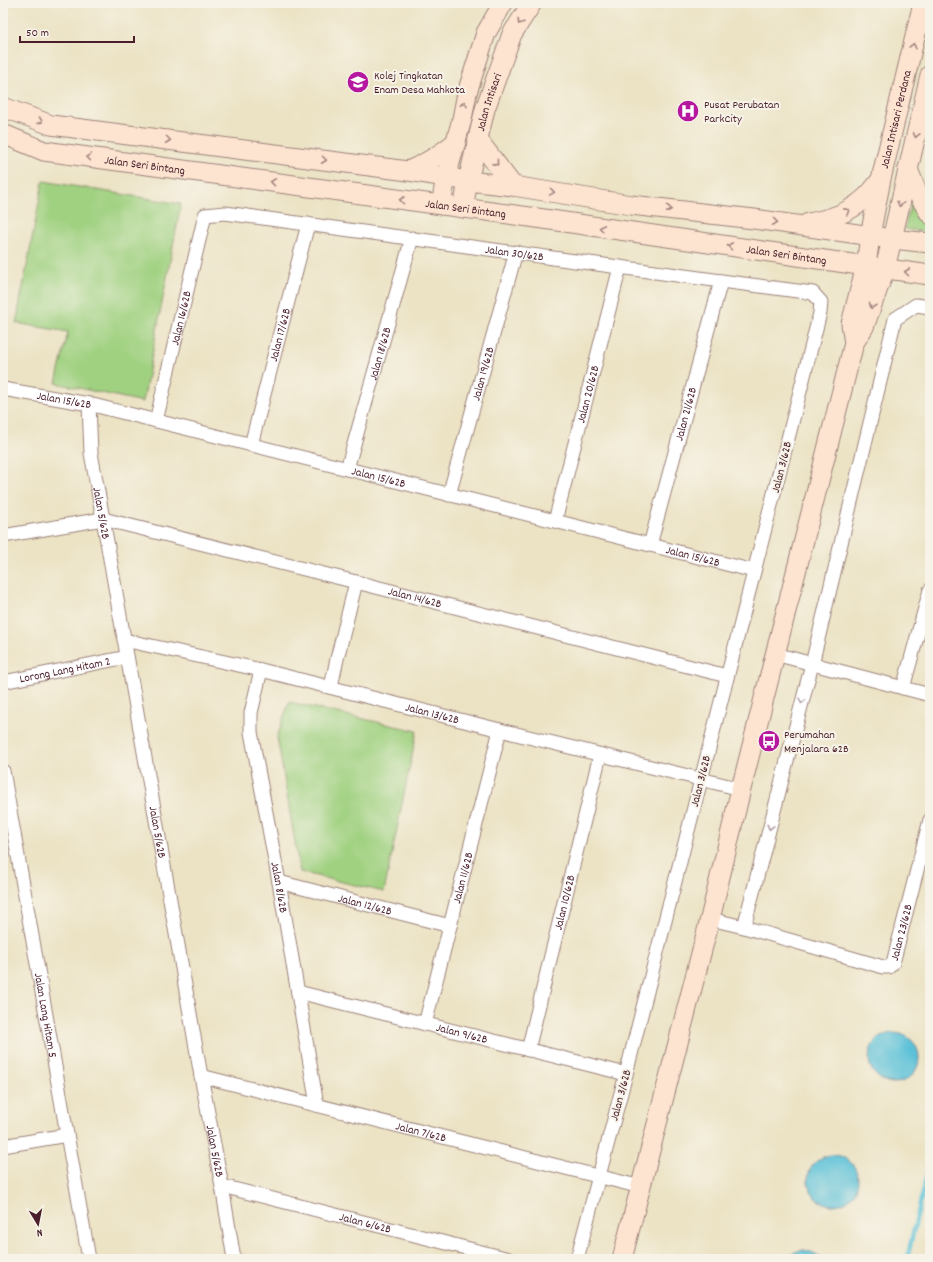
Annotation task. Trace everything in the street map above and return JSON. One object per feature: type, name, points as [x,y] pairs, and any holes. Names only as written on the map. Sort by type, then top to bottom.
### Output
[{"type":"street","name":"Jalan Intisari","points":[[441,205],[446,177],[462,119],[467,93],[486,32],[503,3]]},
{"type":"street","name":"Jalan Intisari","points":[[463,208],[485,109],[512,34],[532,3]]},
{"type":"street","name":"Jalan Intisari Perdana","points":[[866,266],[881,179],[923,3]]},
{"type":"street","name":"Jalan Intisari Perdana","points":[[885,269],[930,76]]},
{"type":"street","points":[[3,107],[51,125],[408,171],[630,205],[754,219],[930,243]]},
{"type":"street","points":[[3,130],[21,142]]},
{"type":"street","name":"Jalan Seri Bintang","points":[[3,134],[44,151],[537,218],[930,275]]},
{"type":"street","points":[[478,140],[513,186]]},
{"type":"street","points":[[408,171],[421,166],[441,154],[456,142]]},
{"type":"street","points":[[908,169],[917,192],[930,214]]},
{"type":"street","points":[[796,225],[820,221],[845,213],[861,203],[872,193],[881,179]]},
{"type":"street","name":"Jalan 30/62B","points":[[205,215],[224,213],[813,293],[821,302]]},
{"type":"street","name":"Jalan 16/62B","points":[[156,421],[205,215]]},
{"type":"street","name":"Jalan 17/62B","points":[[251,445],[308,224]]},
{"type":"street","name":"Jalan 18/62B","points":[[347,469],[412,238]]},
{"type":"street","name":"Jalan 19/62B","points":[[449,495],[516,252]]},
{"type":"street","name":"Jalan 20/62B","points":[[555,521],[620,266]]},
{"type":"street","points":[[854,343],[851,324],[866,266]]},
{"type":"street","points":[[622,1259],[710,919],[741,789],[854,343],[864,327],[885,269]]},
{"type":"street","name":"Jalan 21/62B","points":[[650,545],[721,281]]},
{"type":"street","name":"Jalan 3/62B","points":[[576,1259],[626,1074],[820,313],[821,302]]},
{"type":"street","points":[[710,919],[744,927],[812,664],[895,319],[916,305],[930,307]]},
{"type":"street","name":"Jalan 15/62B","points":[[3,389],[89,404],[754,571]]},
{"type":"street","name":"Jalan 5/62B","points":[[89,404],[92,453],[102,519],[234,1259]]},
{"type":"street","points":[[3,536],[102,519]]},
{"type":"street","name":"Jalan 14/62B","points":[[102,519],[727,676]]},
{"type":"street","points":[[331,687],[356,582]]},
{"type":"street","points":[[903,688],[930,590]]},
{"type":"street","name":"Jalan 13/62B","points":[[124,640],[261,670],[741,789]]},
{"type":"street","points":[[775,654],[930,695]]},
{"type":"street","name":"Lorong Lang Hitam 2","points":[[3,682],[127,657]]},
{"type":"street","name":"Jalan 8/62B","points":[[261,670],[251,713],[251,732],[279,882],[316,1105]]},
{"type":"street","name":"Jalan 11/62B","points":[[425,1024],[500,730]]},
{"type":"street","name":"Jalan 10/62B","points":[[528,1050],[600,755]]},
{"type":"street","name":"Jalan Lang Hitam 5","points":[[3,771],[89,1259]]},
{"type":"street","name":"Jalan 23/62B","points":[[744,927],[884,967],[889,967],[892,963],[930,820]]},
{"type":"street","name":"Jalan 12/62B","points":[[279,882],[450,926]]},
{"type":"street","name":"Jalan 9/62B","points":[[298,992],[626,1074]]},
{"type":"street","name":"Jalan 7/62B","points":[[201,1076],[641,1187]]},
{"type":"street","points":[[3,1146],[67,1135]]},
{"type":"street","name":"Jalan 6/62B","points":[[222,1186],[509,1259]]},
{"type":"green space","points":[[43,181],[181,204],[143,402],[56,383],[68,332],[16,323]]},
{"type":"green space","points":[[915,192],[930,225],[930,233],[905,229],[907,217]]},
{"type":"green space","points":[[289,702],[417,731],[384,892],[300,872],[277,737]]},
{"type":"water","points":[[889,1033],[899,1033],[912,1040],[919,1053],[919,1063],[912,1076],[899,1083],[889,1083],[880,1079],[873,1072],[869,1063],[869,1053],[873,1044],[880,1037]]},
{"type":"water","points":[[828,1155],[838,1155],[851,1162],[858,1175],[858,1185],[851,1198],[838,1205],[828,1205],[819,1201],[812,1194],[808,1185],[808,1175],[812,1166],[819,1159]]},
{"type":"water","points":[[804,1250],[816,1254],[822,1259],[784,1259],[788,1255]]},
{"type":"waterway","points":[[907,1259],[930,1161]]},
{"type":"place","name":"Kolej Tingkatan Enam Desa Mahkota","points":[[358,82]]},
{"type":"place","name":"Pusat Perubatan ParkCity","points":[[688,111]]},
{"type":"place","name":"Perumahan Menjalara 62B","points":[[769,741]]}]
